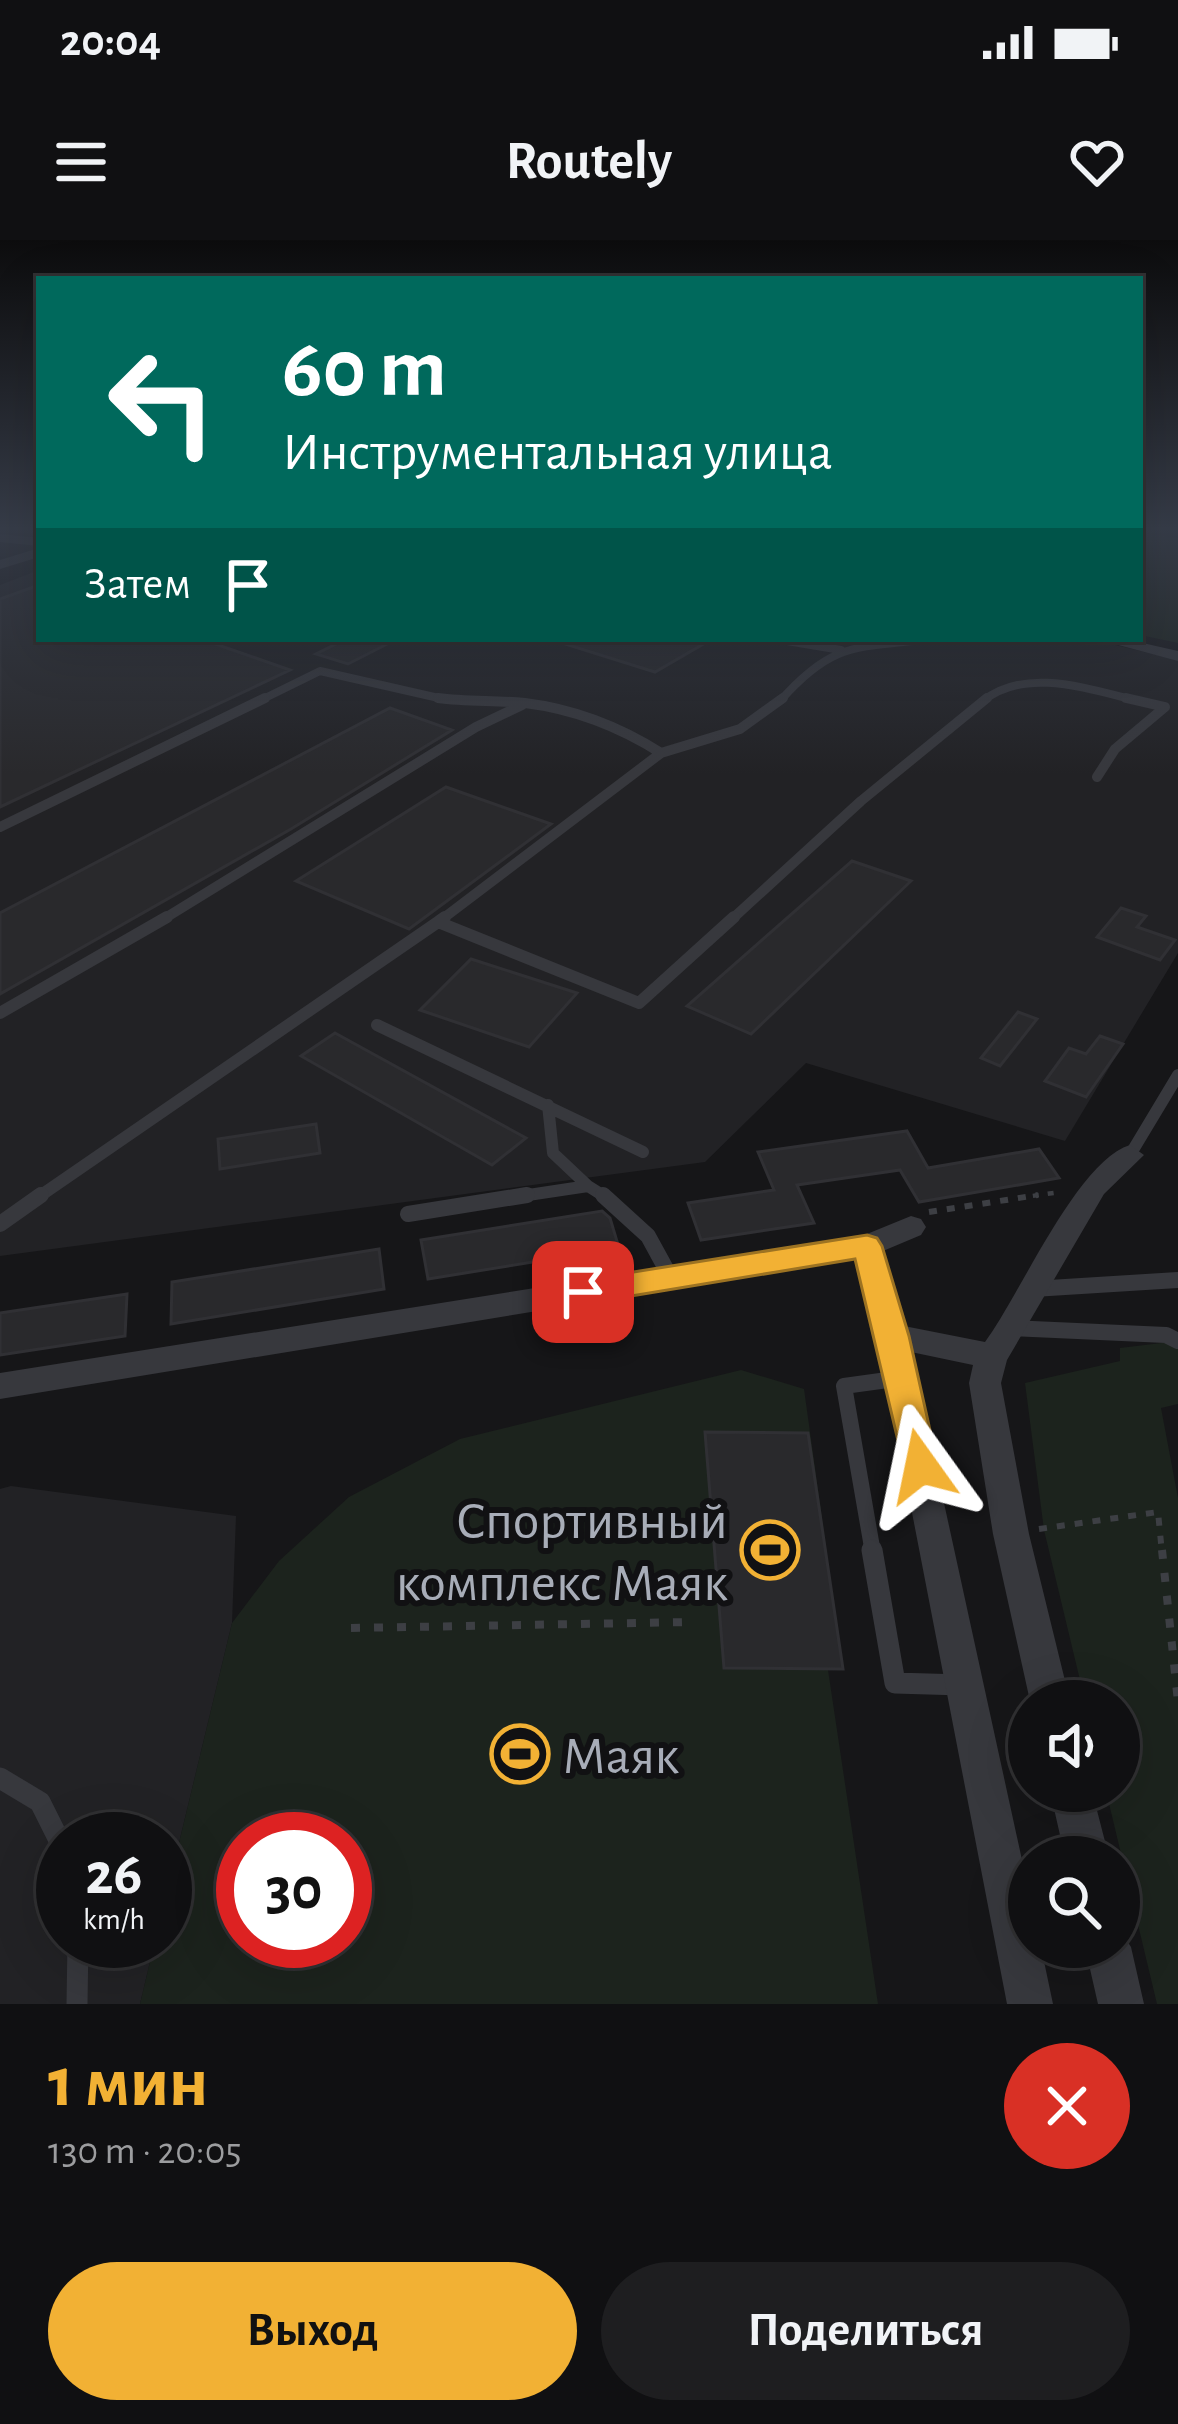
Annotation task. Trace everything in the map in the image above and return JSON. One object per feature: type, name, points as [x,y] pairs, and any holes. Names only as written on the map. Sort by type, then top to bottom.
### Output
[{"type":"street","points":[[1117,642],[1178,656]]},
{"type":"street","points":[[1045,1680],[1011,1534],[985,1383],[1002,1342],[1094,1187],[1130,1155]]},
{"type":"street","points":[[0,1386],[867,1246],[911,1227]]},
{"type":"street","points":[[867,1246],[893,1336],[1030,2004]]},
{"type":"street","points":[[893,1336],[1002,1342]]},
{"type":"street","points":[[1113,1968],[1121,2004]]},
{"type":"lane","points":[[793,642],[841,650],[906,642]]},
{"type":"lane","points":[[0,1224],[438,922],[661,753],[740,729],[780,701],[805,673],[841,650]]},
{"type":"lane","points":[[0,827],[320,671],[443,699],[525,703],[575,712],[661,753]]},
{"type":"lane","points":[[438,922],[640,1003],[861,801],[998,689],[1033,683],[1071,685],[1165,707],[1115,749],[1097,777]]},
{"type":"lane","points":[[0,1013],[269,858],[476,727],[525,703]]},
{"type":"lane","points":[[376,1025],[643,1152]]},
{"type":"lane","points":[[1130,1155],[1178,1075]]},
{"type":"lane","points":[[548,1105],[546,1142],[555,1160],[623,1208],[659,1248],[671,1278]]},
{"type":"lane","points":[[408,1214],[588,1186]]},
{"type":"lane","points":[[1034,1289],[1178,1280]]},
{"type":"lane","points":[[1002,1342],[1174,1336]]},
{"type":"lane","points":[[902,1378],[844,1386],[896,1683],[968,1685]]},
{"type":"lane","points":[[0,1778],[40,1802],[45,1812]]},
{"type":"lane","points":[[77,2004],[78,1968]]},
{"type":"path","points":[[911,1227],[928,1212],[1094,1187]]},
{"type":"path","points":[[1011,1534],[1158,1512],[1178,1702]]},
{"type":"path","points":[[351,1628],[692,1622]]},
{"type":"shaded area","points":[[0,610],[36,610],[36,642],[1103,642],[1178,660],[1178,953],[1065,1141],[806,1063],[705,1162],[0,1256]]},
{"type":"shaded area","points":[[1143,610],[1178,610],[1178,643],[1143,636]]},
{"type":"shaded area","points":[[1178,1341],[1178,1404],[1161,1408],[1178,1498],[1178,2004],[1157,2004],[1140,1933],[1140,1836],[1117,1836],[1111,1812],[1140,1812],[1140,1680],[1080,1680],[1044,1530],[1025,1383],[1120,1361],[1120,1348]]},
{"type":"shaded area","name":"Маяк","points":[[741,1370],[804,1389],[843,1669],[828,1670],[878,2004],[140,2004],[149,1968],[192,1968],[192,1812],[186,1812],[232,1623],[279,1561],[349,1497],[460,1439]]},
{"type":"shaded area","points":[[11,1486],[236,1516],[232,1623],[186,1812],[36,1812],[36,1968],[149,1968],[140,2004],[0,2004],[0,1489]]},
{"type":"building","points":[[0,610],[36,610],[36,642],[210,642],[290,670],[0,807]]},
{"type":"building","points":[[340,642],[391,642],[348,664],[316,654]]},
{"type":"building","points":[[565,642],[707,642],[655,672]]},
{"type":"building","points":[[390,708],[452,730],[291,829],[0,994],[0,913]]},
{"type":"building","points":[[446,787],[551,824],[409,929],[296,881]]},
{"type":"building","points":[[852,861],[911,881],[751,1034],[687,1006]]},
{"type":"building","points":[[1121,908],[1146,916],[1137,927],[1175,940],[1160,960],[1097,937]]},
{"type":"building","points":[[471,959],[577,993],[529,1047],[420,1010]]},
{"type":"building","points":[[1018,1012],[1037,1019],[1000,1066],[981,1058]]},
{"type":"building","points":[[335,1033],[526,1138],[492,1165],[301,1056]]},
{"type":"building","points":[[1100,1036],[1123,1044],[1086,1097],[1045,1081],[1069,1048],[1086,1054]]},
{"type":"building","points":[[316,1124],[320,1153],[220,1169],[218,1139]]},
{"type":"building","points":[[907,1131],[928,1168],[1039,1149],[1059,1178],[919,1202],[900,1170],[797,1185],[814,1223],[701,1240],[688,1203],[774,1190],[758,1152]]},
{"type":"building","points":[[602,1211],[610,1218],[619,1248],[428,1279],[421,1240]]},
{"type":"building","points":[[379,1249],[384,1289],[171,1324],[172,1282]]},
{"type":"building","points":[[127,1294],[125,1336],[0,1355],[0,1313]]},
{"type":"building","name":"Спортивный комплекс Маяк","points":[[705,1432],[808,1433],[843,1669],[724,1668]]},
{"type":"place","name":"Спортивный комплекс Маяк","points":[[770,1550]]},
{"type":"place","name":"Маяк","points":[[520,1754]]},
{"type":"route","points":[[583,1292],[867,1246],[893,1336],[921,1466]]}]
